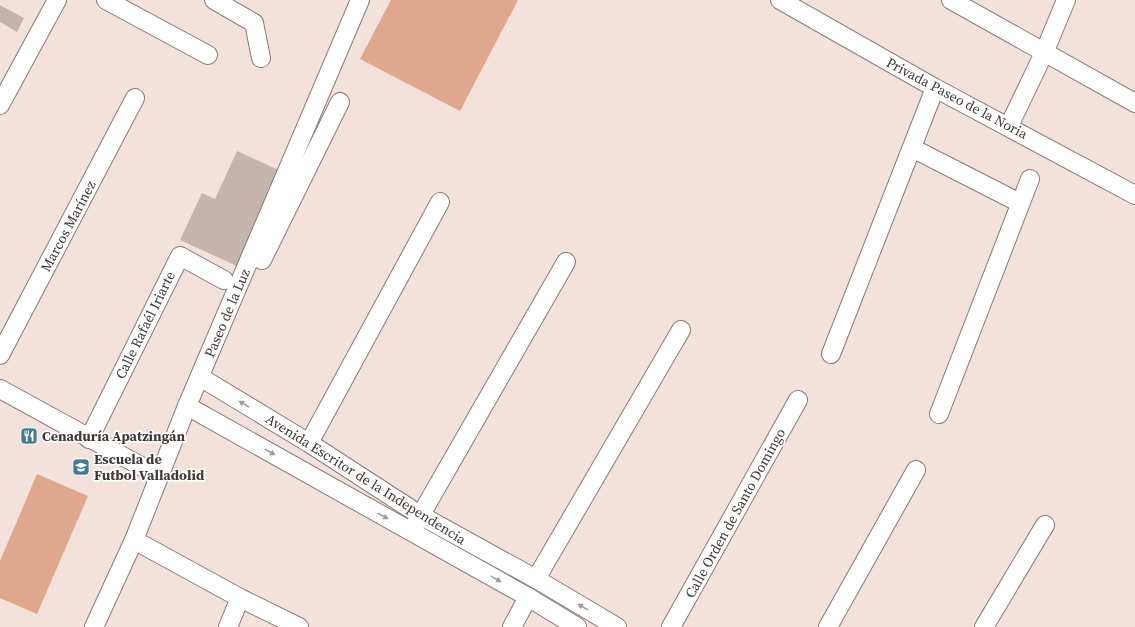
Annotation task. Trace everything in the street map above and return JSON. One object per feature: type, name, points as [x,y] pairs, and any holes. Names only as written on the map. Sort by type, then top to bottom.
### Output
[{"type":"street","points":[[0,106],[57,0]]},
{"type":"street","points":[[106,0],[208,55]]},
{"type":"street","points":[[214,0],[254,23],[261,58]]},
{"type":"street","name":"Paseo de la Luz","points":[[94,627],[134,540],[187,406],[360,0]]},
{"type":"street","name":"Privada Paseo de la Noria","points":[[780,0],[935,88],[1135,194]]},
{"type":"street","points":[[951,0],[1135,103]]},
{"type":"street","points":[[1009,126],[1044,53],[1066,0]]},
{"type":"street","points":[[831,354],[935,88]]},
{"type":"street","name":"Marcos Marínez","points":[[0,355],[135,98]]},
{"type":"street","points":[[200,376],[208,375],[211,371],[268,248],[340,102]]},
{"type":"street","points":[[912,148],[1020,203]]},
{"type":"street","points":[[939,414],[1030,179]]},
{"type":"street","points":[[309,443],[440,202]]},
{"type":"street","name":"Calle Rafaél Iriarte","points":[[89,439],[180,256],[224,280]]},
{"type":"street","points":[[412,532],[420,515],[566,262]]},
{"type":"street","points":[[536,580],[680,330]]},
{"type":"street","name":"Avenida Escritor de la Independencia","points":[[200,376],[309,443],[420,515],[617,627]]},
{"type":"street","points":[[0,388],[89,439],[159,476]]},
{"type":"street","name":"Calle Orden de Santo Domingo","points":[[671,627],[798,400]]},
{"type":"street","name":"Avenida Escritor de la Independencia","points":[[187,406],[528,597],[577,627]]},
{"type":"street","points":[[828,627],[916,470]]},
{"type":"street","points":[[984,627],[1045,525]]},
{"type":"street","points":[[134,540],[240,598],[298,627]]},
{"type":"street","points":[[512,627],[528,597]]},
{"type":"street","points":[[228,627],[240,598]]},
{"type":"shaded area","points":[[391,0],[518,0],[460,111],[360,59]]},
{"type":"shaded area","points":[[37,474],[88,496],[37,614],[0,598],[0,561]]},
{"type":"building","points":[[0,5],[24,18],[17,32],[0,22]]},
{"type":"building","points":[[237,151],[283,172],[239,267],[180,240],[202,193],[215,199]]},
{"type":"place","name":"Cenaduría Apatzingán","points":[[29,436]]},
{"type":"place","name":"Escuela de Futbol Valladolid","points":[[81,467]]}]
